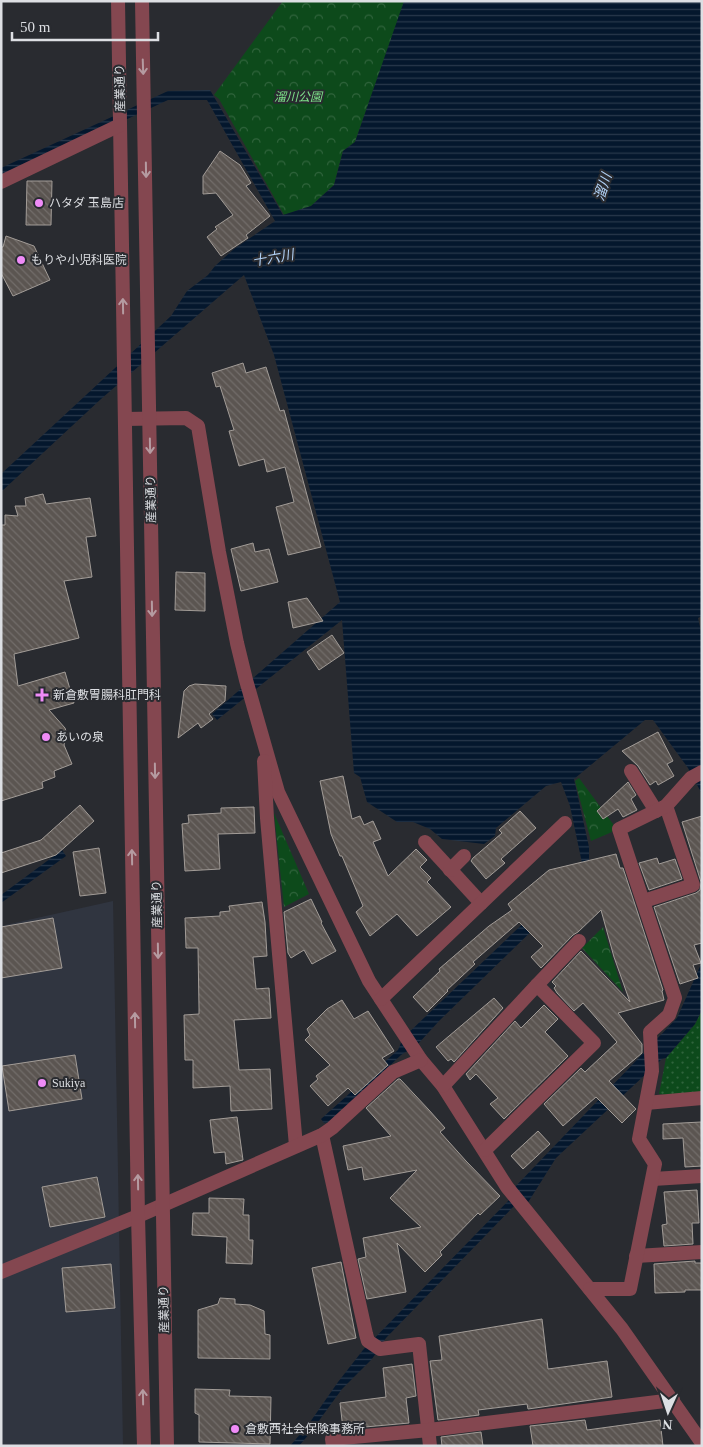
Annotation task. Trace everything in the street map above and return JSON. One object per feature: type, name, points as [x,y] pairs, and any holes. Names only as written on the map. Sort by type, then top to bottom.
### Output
[{"type":"street","name":"産業通り","points":[[118,1],[138,1216],[144,1446]]},
{"type":"street","name":"産業通り","points":[[142,1],[167,1446]]},
{"type":"street","points":[[1,182],[120,125]]},
{"type":"street","points":[[125,419],[186,418],[198,426],[235,634],[278,792],[369,981],[421,1060],[443,1086],[507,1187],[622,1329],[702,1443]]},
{"type":"street","points":[[263,740],[267,818],[296,1146]]},
{"type":"street","points":[[631,771],[661,808],[693,884],[644,901]]},
{"type":"street","points":[[590,1289],[630,1289],[655,1164],[639,1139],[652,1071],[650,1032],[669,1015],[675,998],[619,829],[661,808],[696,775]]},
{"type":"street","points":[[381,999],[565,823]]},
{"type":"street","points":[[425,842],[481,903]]},
{"type":"street","points":[[450,870],[464,856]]},
{"type":"street","points":[[443,1086],[579,942]]},
{"type":"street","points":[[485,1150],[594,1043],[537,985]]},
{"type":"street","points":[[1,1272],[162,1206],[322,1135],[393,1072],[421,1060]]},
{"type":"street","points":[[646,1103],[702,1098]]},
{"type":"street","points":[[322,1135],[368,1341],[380,1349],[420,1344],[430,1446]]},
{"type":"street","points":[[652,1179],[702,1176]]},
{"type":"street","points":[[636,1256],[702,1252]]},
{"type":"street","points":[[333,1446],[332,1439],[429,1430],[673,1400]]},
{"type":"shaded area","points":[[113,901],[123,1446],[1,1446],[1,926]]},
{"type":"green space","name":"溜川公園","points":[[283,1],[404,1],[355,142],[343,151],[334,185],[311,206],[284,215],[219,99],[214,95]]},
{"type":"green space","points":[[579,778],[613,824],[612,832],[591,841],[575,781]]},
{"type":"green space","points":[[274,813],[309,894],[284,907]]},
{"type":"green space","points":[[603,927],[623,992],[582,948]]},
{"type":"green space","points":[[702,1010],[702,1092],[659,1094],[666,1058],[695,1024]]},
{"type":"water","points":[[404,1],[702,1],[702,616],[698,618],[702,636],[702,794],[688,768],[653,720],[645,720],[574,779],[589,847],[589,870],[584,880],[440,1020],[417,1045],[401,1055],[331,1122],[324,1123],[321,1119],[398,1050],[403,1038],[578,871],[582,863],[570,806],[561,782],[546,786],[496,828],[495,836],[484,844],[442,839],[430,829],[413,822],[397,822],[367,802],[360,777],[354,773],[342,620],[217,720],[212,714],[340,602],[274,355],[244,275],[101,399],[1,492],[1,474],[171,316],[187,291],[208,275],[234,249],[275,221],[207,100],[168,100],[1,178],[1,168],[168,91],[210,90],[283,215],[311,206],[334,185],[343,151],[355,142]]},
{"type":"water","points":[[62,850],[66,856],[1,903],[1,895]]},
{"type":"water","points":[[702,962],[702,1010],[695,1024],[666,1058],[662,1059],[556,1158],[527,1204],[516,1204],[386,1338],[372,1359],[342,1389],[299,1446],[290,1446],[308,1425],[363,1350],[511,1198],[514,1188],[677,1018]]},
{"type":"building","points":[[220,151],[240,165],[251,183],[246,186],[270,216],[246,235],[248,238],[221,256],[207,237],[217,229],[215,227],[233,215],[216,193],[203,194],[203,176]]},
{"type":"building","name":"ハタダ 玉島店","points":[[27,181],[52,181],[51,225],[26,225]]},
{"type":"building","name":"もりや小児科医院","points":[[6,236],[34,246],[50,280],[13,296],[1,273],[1,247],[3,247]]},
{"type":"building","points":[[243,363],[246,373],[266,367],[280,411],[284,410],[321,547],[288,555],[276,507],[294,502],[285,467],[267,472],[264,459],[239,466],[229,431],[234,430],[220,386],[216,387],[212,373]]},
{"type":"building","points":[[43,494],[46,504],[90,498],[96,536],[86,537],[92,577],[64,581],[79,638],[14,654],[18,686],[65,672],[74,703],[49,710],[65,728],[67,734],[64,745],[72,764],[54,771],[55,777],[42,782],[43,788],[1,801],[1,525],[5,525],[5,515],[18,516],[15,506],[26,506],[25,498]]},
{"type":"building","points":[[253,543],[255,552],[269,549],[278,582],[241,591],[231,549]]},
{"type":"building","points":[[176,572],[205,573],[205,611],[175,610]]},
{"type":"building","points":[[307,598],[323,621],[293,628],[288,602]]},
{"type":"building","points":[[332,635],[344,653],[319,670],[307,652]]},
{"type":"building","points":[[195,684],[226,686],[225,701],[209,714],[213,719],[201,728],[198,723],[178,738],[184,691],[189,686]]},
{"type":"building","points":[[658,732],[673,761],[667,764],[674,776],[658,785],[656,781],[650,785],[638,766],[622,751]]},
{"type":"building","points":[[343,776],[352,819],[360,816],[364,825],[373,821],[381,839],[373,842],[388,876],[416,849],[427,860],[420,867],[431,878],[427,882],[451,907],[417,936],[397,914],[370,936],[356,912],[363,906],[331,834],[320,781]]},
{"type":"building","points":[[628,782],[636,795],[631,799],[637,810],[623,817],[618,809],[603,819],[597,811]]},
{"type":"building","points":[[80,805],[94,821],[56,855],[1,873],[1,853],[41,840]]},
{"type":"building","points":[[254,807],[255,833],[218,834],[220,869],[185,871],[182,824],[189,823],[188,815],[221,813],[221,808]]},
{"type":"building","points":[[520,811],[536,828],[501,859],[505,863],[486,879],[471,861],[502,833],[499,830]]},
{"type":"building","points":[[702,816],[702,943],[694,945],[701,963],[693,965],[698,978],[680,984],[654,907],[700,890],[701,882],[682,822]]},
{"type":"building","points":[[99,848],[106,893],[80,896],[73,852]]},
{"type":"building","points":[[616,854],[620,868],[623,868],[663,990],[664,1000],[618,1013],[642,1044],[642,1053],[609,1081],[636,1109],[622,1123],[596,1097],[563,1126],[544,1104],[581,1068],[585,1072],[617,1042],[583,1003],[574,1011],[557,993],[554,988],[556,986],[552,982],[581,951],[630,1002],[614,957],[601,910],[541,968],[531,957],[543,946],[519,922],[473,962],[475,964],[427,1012],[413,997],[440,971],[439,969],[489,926],[512,910],[508,904],[549,870]]},
{"type":"building","points":[[657,858],[659,864],[675,859],[682,879],[649,890],[639,863]]},
{"type":"building","points":[[311,899],[336,951],[312,964],[304,950],[291,958],[288,953],[284,912]]},
{"type":"building","points":[[262,902],[267,956],[253,957],[256,989],[269,988],[271,1018],[234,1020],[239,1070],[270,1069],[272,1109],[231,1111],[230,1086],[193,1088],[193,1060],[185,1060],[184,1015],[199,1014],[199,1008],[198,948],[186,948],[185,918],[220,916],[220,912],[230,911],[229,906]]},
{"type":"building","points":[[53,918],[62,968],[1,978],[1,927]]},
{"type":"building","points":[[494,998],[503,1008],[454,1062],[451,1059],[448,1061],[436,1047]]},
{"type":"building","points":[[342,1000],[354,1019],[368,1011],[394,1051],[382,1058],[388,1065],[355,1095],[348,1088],[328,1106],[310,1086],[318,1079],[316,1076],[330,1065],[305,1040],[310,1035],[307,1029],[327,1009]]},
{"type":"building","points":[[544,1005],[558,1019],[545,1032],[568,1056],[504,1119],[490,1104],[498,1098],[476,1074],[470,1080],[466,1074],[515,1021],[521,1028]]},
{"type":"building","name":"Sukiya","points":[[75,1055],[82,1099],[9,1111],[2,1066]]},
{"type":"building","points":[[398,1079],[445,1128],[440,1132],[500,1196],[480,1215],[478,1213],[440,1252],[442,1255],[425,1272],[397,1243],[406,1292],[367,1299],[358,1259],[366,1257],[363,1238],[421,1227],[390,1198],[417,1170],[364,1180],[362,1167],[348,1170],[343,1146],[391,1136],[366,1108]]},
{"type":"building","points":[[237,1117],[243,1160],[226,1164],[225,1152],[214,1153],[210,1120]]},
{"type":"building","points":[[701,1122],[702,1166],[685,1167],[683,1138],[663,1139],[663,1124]]},
{"type":"building","points":[[538,1131],[550,1144],[523,1169],[511,1156]]},
{"type":"building","points":[[97,1177],[105,1217],[50,1227],[42,1187]]},
{"type":"building","points":[[697,1190],[699,1223],[692,1223],[693,1244],[664,1246],[662,1225],[667,1224],[664,1192]]},
{"type":"building","points":[[209,1198],[244,1199],[243,1215],[249,1215],[249,1240],[253,1240],[252,1264],[226,1263],[227,1237],[192,1235],[193,1213],[209,1213]]},
{"type":"building","points":[[695,1261],[695,1263],[702,1263],[702,1290],[655,1293],[654,1264]]},
{"type":"building","points":[[341,1262],[356,1338],[328,1344],[312,1268]]},
{"type":"building","points":[[111,1264],[115,1308],[66,1312],[62,1268]]},
{"type":"building","points":[[220,1298],[235,1299],[235,1304],[250,1305],[264,1311],[265,1334],[270,1335],[270,1359],[198,1358],[198,1310],[218,1304]]},
{"type":"building","points":[[542,1319],[548,1369],[607,1361],[612,1397],[528,1409],[527,1404],[478,1410],[479,1415],[438,1420],[430,1361],[442,1360],[439,1336]]},
{"type":"building","points":[[412,1364],[416,1396],[406,1398],[409,1423],[343,1429],[340,1403],[386,1397],[383,1368]]},
{"type":"building","name":"倉敷西社会保険事務所","points":[[195,1389],[230,1390],[229,1396],[271,1397],[270,1444],[199,1442],[199,1415],[195,1413]]},
{"type":"building","points":[[585,1420],[587,1430],[660,1420],[663,1446],[533,1446],[530,1426]]},
{"type":"building","points":[[481,1432],[483,1446],[442,1446],[441,1437]]},
{"type":"place","name":"ハタダ 玉島店","points":[[39,203]]},
{"type":"place","name":"もりや小児科医院","points":[[21,260]]},
{"type":"place","name":"新倉敷胃腸科肛門科","points":[[42,695]]},
{"type":"place","name":"あいの泉","points":[[46,737]]},
{"type":"place","name":"Sukiya","points":[[42,1083]]},
{"type":"place","name":"倉敷西社会保険事務所","points":[[235,1429]]},
{"type":"water label","name":"溜川","points":[[603,187]]},
{"type":"water label","name":"十六川","points":[[273,258]]}]
